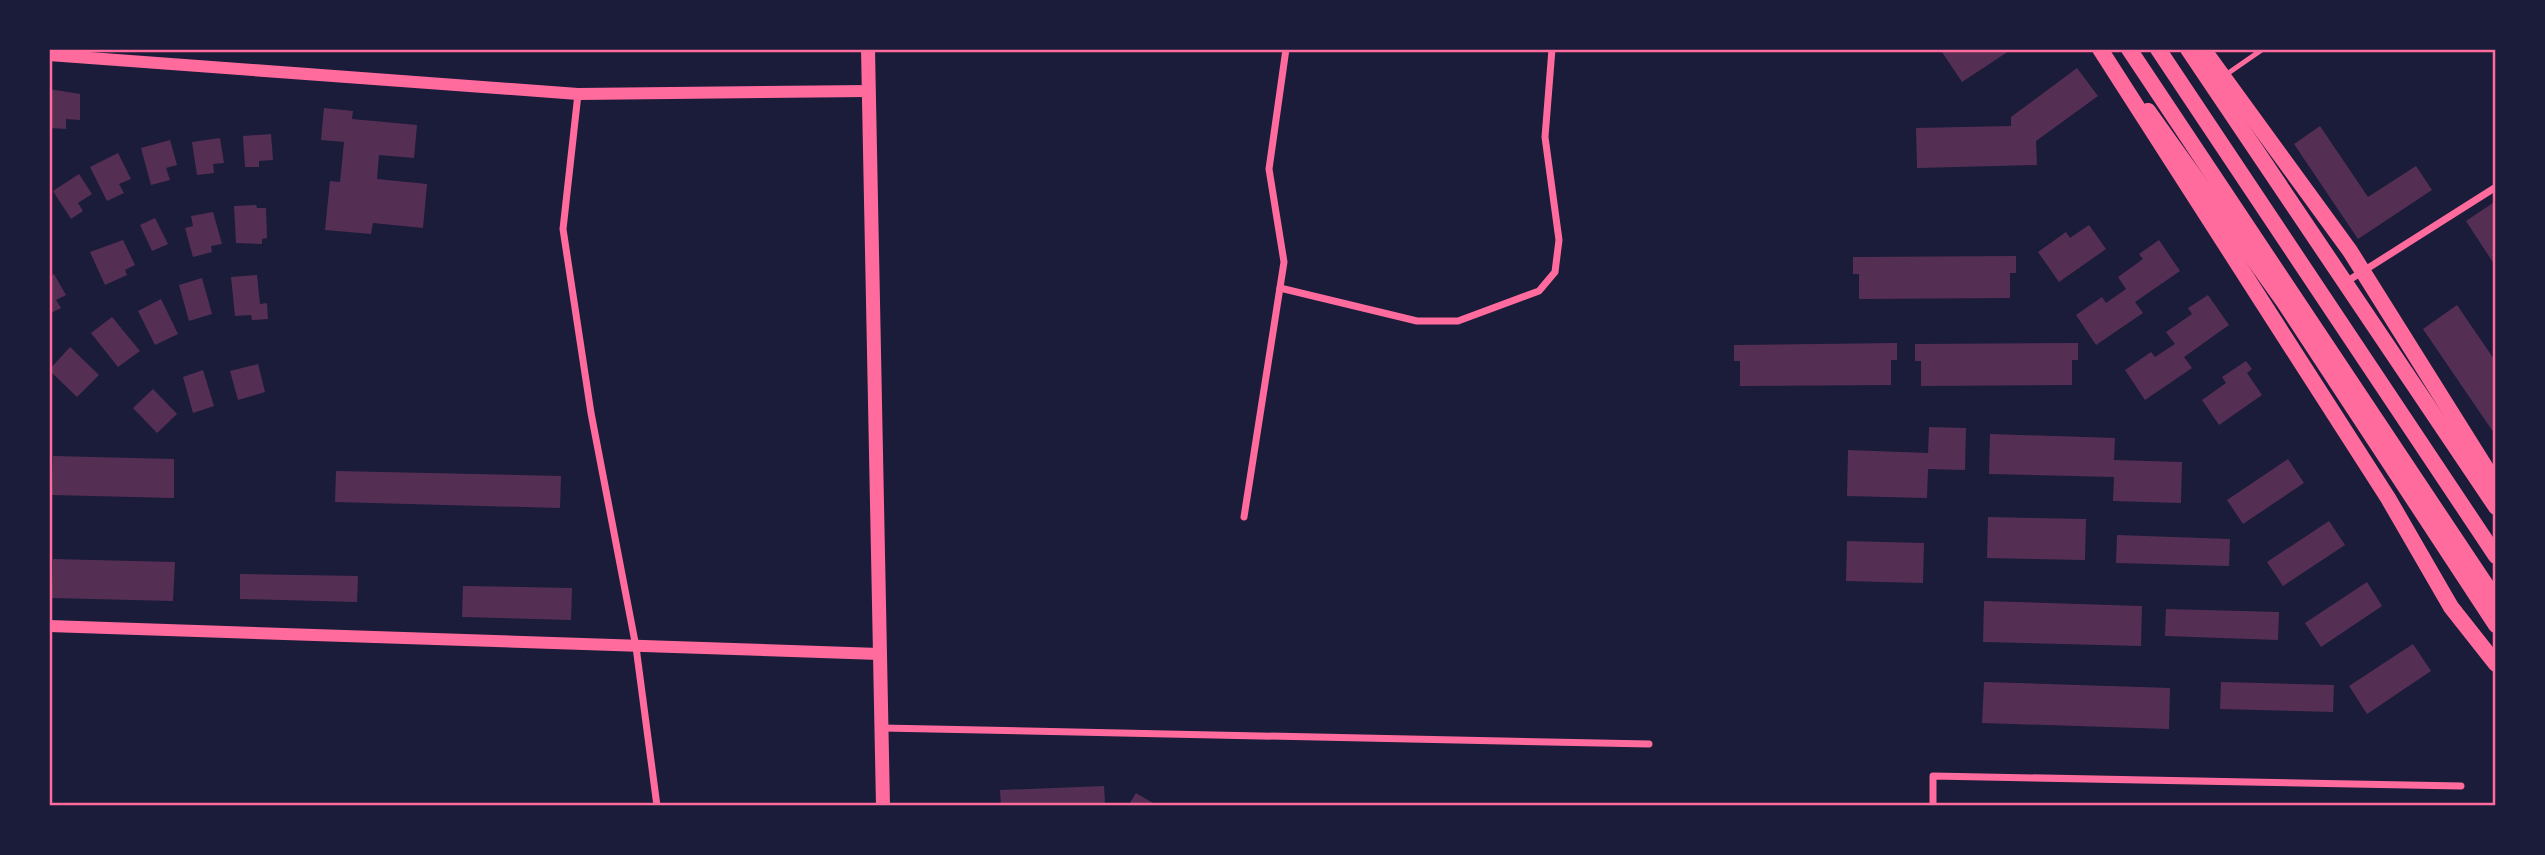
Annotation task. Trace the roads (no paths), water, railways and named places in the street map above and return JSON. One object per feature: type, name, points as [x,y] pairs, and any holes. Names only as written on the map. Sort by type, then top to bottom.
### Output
[{"type":"main road","points":[[868,49],[883,806]]},
{"type":"main road","points":[[2102,49],[2388,498],[2452,607],[2496,664]]},
{"type":"main road","points":[[2102,49],[2284,302],[2496,625]]},
{"type":"main road","points":[[2129,49],[2496,600]]},
{"type":"main road","points":[[2158,49],[2496,556]]},
{"type":"main road","points":[[2188,49],[2496,507]]},
{"type":"main road","points":[[2203,49],[2350,251],[2496,483]]},
{"type":"street","points":[[1244,517],[1284,262],[1269,169],[1286,49]]},
{"type":"street","points":[[1280,288],[1417,321],[1458,321],[1539,291],[1555,272],[1559,240],[1545,137],[1552,49]]},
{"type":"street","points":[[49,55],[578,94],[869,91]]},
{"type":"street","points":[[578,94],[563,229],[591,413],[636,647],[657,806]]},
{"type":"street","points":[[2346,283],[2496,187]]},
{"type":"street","points":[[49,626],[879,654]]},
{"type":"street","points":[[881,728],[1649,744]]},
{"type":"street","points":[[1933,806],[1933,776],[2461,786]]},
{"type":"lane","points":[[2213,84],[2263,49]]}]
